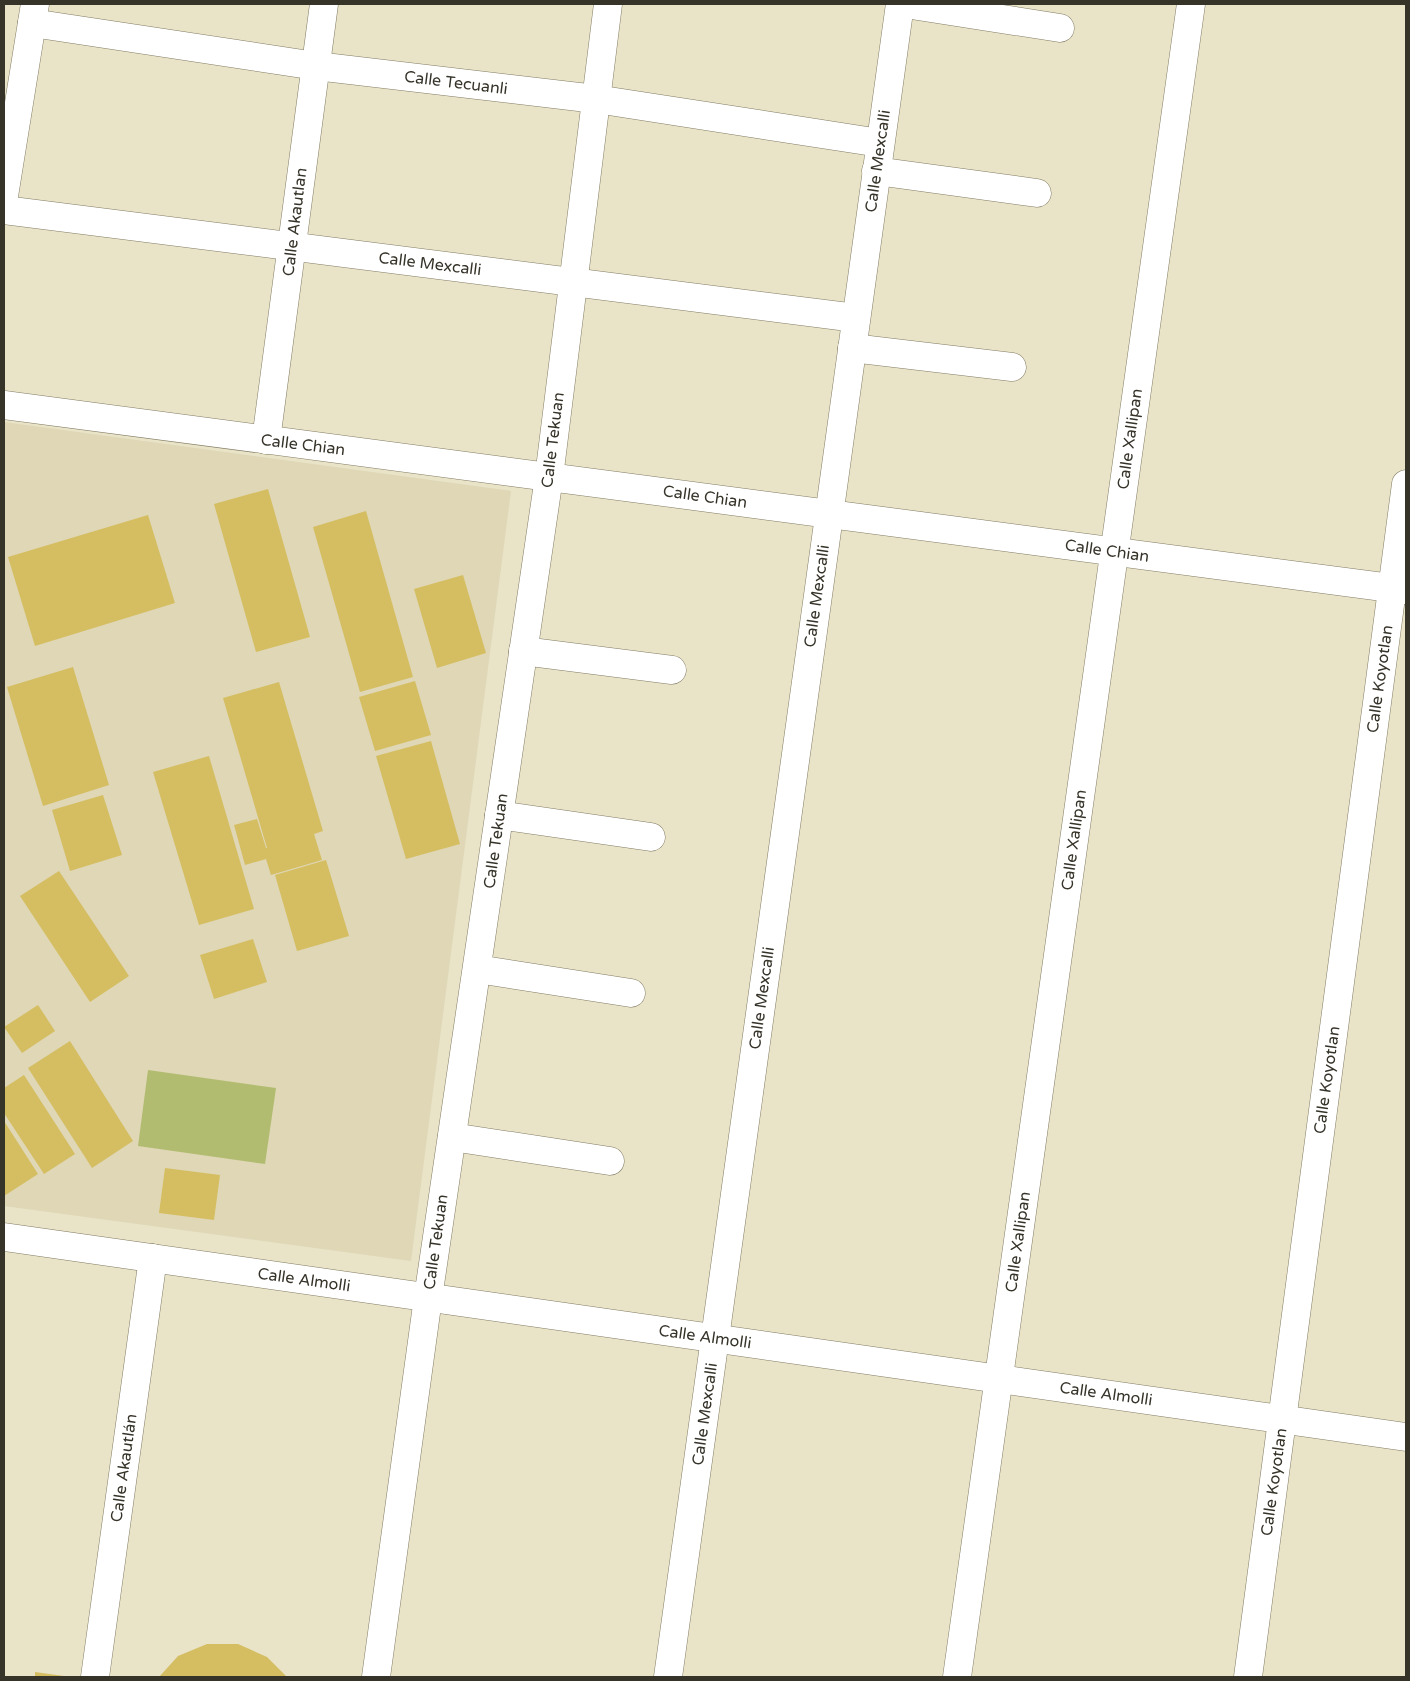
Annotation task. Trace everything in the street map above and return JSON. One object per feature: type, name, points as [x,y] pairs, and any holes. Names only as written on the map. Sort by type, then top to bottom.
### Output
[{"type":"street","name":"Calle Akautlan","points":[[266,440],[324,4]]},
{"type":"street","name":"Calle Tekuan","points":[[376,1677],[428,1298],[549,477],[608,4]]},
{"type":"street","name":"Calle Mexcalli","points":[[668,1677],[900,4]]},
{"type":"street","points":[[904,4],[1060,28]]},
{"type":"street","name":"Calle Xallipan","points":[[957,1677],[1191,4]]},
{"type":"street","name":"Calle Tecuanli","points":[[33,14],[316,66],[596,99],[880,143]]},
{"type":"street","points":[[4,196],[33,14]]},
{"type":"street","points":[[876,171],[1037,193]]},
{"type":"street","name":"Calle Mexcalli","points":[[4,210],[856,318]]},
{"type":"street","points":[[852,348],[1012,367]]},
{"type":"street","name":"Calle Chian","points":[[4,405],[1399,589]]},
{"type":"street","name":"Calle Koyotlan","points":[[1248,1677],[1282,1419],[1399,589],[1406,484]]},
{"type":"street","points":[[523,650],[672,670]]},
{"type":"street","points":[[499,816],[651,838]]},
{"type":"street","points":[[476,970],[631,993]]},
{"type":"street","points":[[452,1137],[610,1161]]},
{"type":"street","name":"Calle Almolli","points":[[4,1237],[1406,1437]]},
{"type":"street","name":"Calle Akautlán","points":[[95,1677],[153,1258]]},
{"type":"shaded area","points":[[4,422],[511,491],[411,1261],[4,1206]]},
{"type":"green space","points":[[148,1070],[276,1088],[265,1164],[138,1146]]},
{"type":"building","points":[[268,489],[310,637],[256,652],[214,504]]},
{"type":"building","points":[[366,511],[413,677],[360,692],[313,527]]},
{"type":"building","points":[[148,515],[175,603],[35,646],[8,557]]},
{"type":"building","points":[[463,575],[486,653],[437,668],[414,589]]},
{"type":"building","points":[[73,667],[109,785],[43,806],[7,687]]},
{"type":"building","points":[[415,681],[431,735],[375,751],[359,697]]},
{"type":"building","points":[[279,682],[323,831],[314,834],[322,860],[271,875],[266,859],[245,865],[234,825],[257,819],[267,848],[223,698]]},
{"type":"building","points":[[431,741],[460,844],[406,859],[376,756]]},
{"type":"building","points":[[209,756],[254,909],[199,925],[153,772]]},
{"type":"building","points":[[103,795],[122,855],[70,871],[52,810]]},
{"type":"building","points":[[326,860],[349,936],[297,951],[275,875]]},
{"type":"building","points":[[59,871],[129,976],[90,1002],[20,896]]},
{"type":"building","points":[[253,939],[267,982],[214,999],[200,955]]},
{"type":"building","points":[[38,1005],[55,1031],[22,1053],[4,1027]]},
{"type":"building","points":[[70,1041],[133,1141],[92,1168],[28,1068]]},
{"type":"building","points":[[24,1075],[75,1154],[44,1174],[4,1113],[4,1088]]},
{"type":"building","points":[[4,1121],[38,1174],[4,1196]]},
{"type":"building","points":[[165,1168],[220,1175],[214,1220],[159,1213]]},
{"type":"building","points":[[207,1644],[238,1644],[267,1657],[287,1677],[159,1677],[178,1656]]},
{"type":"building","points":[[35,1672],[64,1676],[64,1677],[35,1677]]}]
